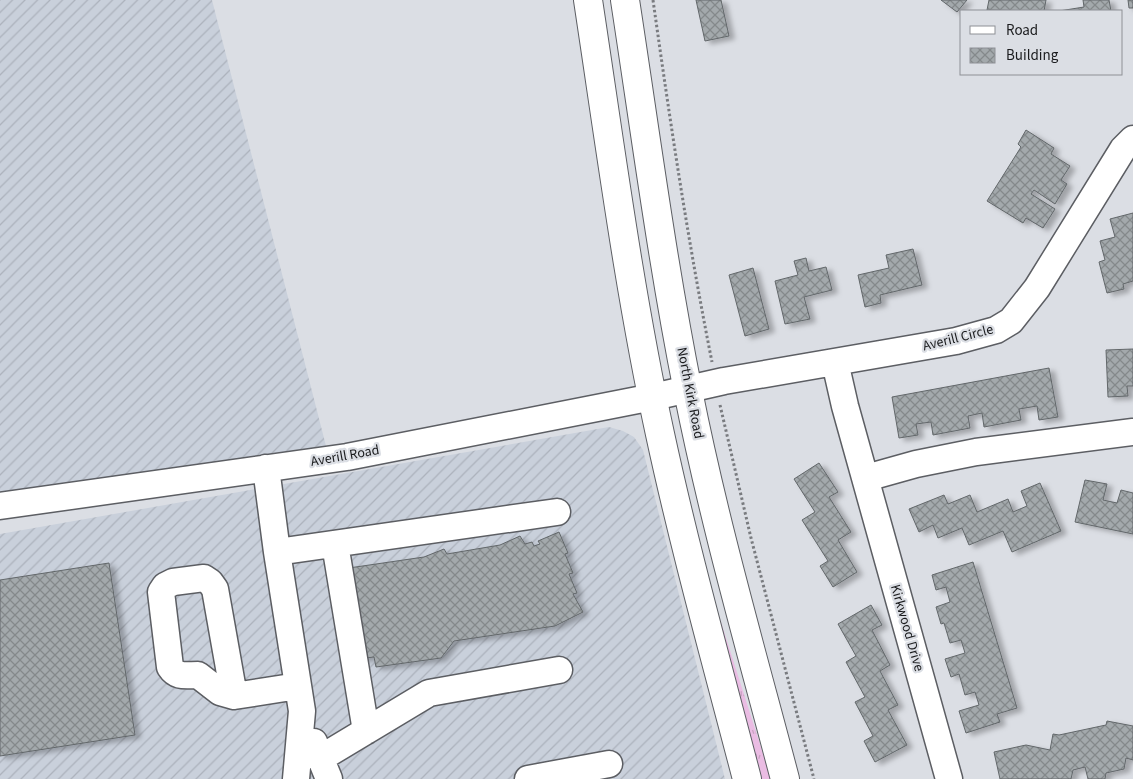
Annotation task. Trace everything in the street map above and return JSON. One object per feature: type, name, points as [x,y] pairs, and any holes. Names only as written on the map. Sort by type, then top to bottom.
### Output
[{"type":"main road","points":[[588,0],[631,280],[653,397],[688,554],[747,779]]},
{"type":"main road","name":"North Kirk Road","points":[[625,0],[664,254],[688,389],[726,556],[785,779]]},
{"type":"street","name":"Averill Circle","points":[[688,389],[724,381],[956,341],[996,330],[1010,321],[1037,288],[1123,149],[1133,139]]},
{"type":"street","name":"Kirkwood Drive","points":[[835,362],[845,406],[949,779]]},
{"type":"street","name":"Averill Road","points":[[0,506],[348,457],[688,389]]},
{"type":"street","points":[[866,478],[916,464],[976,452],[1133,432]]},
{"type":"street","points":[[266,468],[302,711],[325,769],[366,731],[429,693],[559,670]]},
{"type":"street","points":[[277,552],[557,512]]},
{"type":"street","points":[[335,544],[366,731]]},
{"type":"street","points":[[234,696],[298,686]]},
{"type":"street","points":[[296,779],[302,711]]},
{"type":"street","points":[[528,779],[609,764]]},
{"type":"path","points":[[653,0],[675,153],[711,360]]},
{"type":"path","points":[[721,407],[749,529],[814,779]]},
{"type":"shaded area","points":[[0,0],[212,0],[326,446],[0,500]]},
{"type":"shaded area","points":[[609,427],[634,437],[643,450],[725,779],[0,779],[0,534]]},
{"type":"green space","points":[[719,616],[771,779],[760,779],[715,617]]},
{"type":"building","points":[[696,0],[721,0],[729,36],[705,41]]},
{"type":"building","points":[[941,0],[967,0],[957,12]]},
{"type":"building","points":[[989,0],[1046,0],[1044,10],[987,10]]},
{"type":"building","points":[[1083,0],[1109,0],[1111,10],[1065,10],[1084,7]]},
{"type":"building","points":[[1128,0],[1133,0],[1133,8],[1129,8]]},
{"type":"building","points":[[1026,130],[1054,148],[1051,154],[1070,166],[1061,180],[1067,184],[1055,204],[1034,190],[1031,194],[1055,209],[1043,228],[1026,218],[1023,223],[987,201],[1021,147],[1018,144]]},
{"type":"building","points":[[1133,213],[1133,281],[1123,284],[1124,289],[1107,293],[1099,262],[1105,260],[1100,241],[1115,237],[1110,219]]},
{"type":"building","points":[[913,249],[922,285],[880,295],[881,303],[865,307],[858,275],[889,268],[886,255]]},
{"type":"building","points":[[806,258],[809,271],[826,267],[832,290],[804,297],[810,319],[785,324],[775,281],[798,275],[794,261]]},
{"type":"building","points":[[753,268],[769,329],[745,336],[729,275]]},
{"type":"building","points":[[1133,349],[1133,386],[1127,386],[1128,396],[1108,397],[1106,350]]},
{"type":"building","points":[[1049,368],[1058,417],[1039,420],[1037,406],[1019,409],[1021,420],[984,427],[982,413],[968,416],[970,428],[933,435],[931,422],[916,424],[918,435],[899,438],[892,397]]},
{"type":"building","points":[[819,463],[838,492],[829,497],[851,532],[838,540],[857,572],[833,587],[820,566],[828,561],[802,520],[815,512],[794,479]]},
{"type":"building","points":[[1085,480],[1107,484],[1103,500],[1117,503],[1121,490],[1133,493],[1133,534],[1075,522]]},
{"type":"building","points":[[1040,483],[1061,531],[1012,552],[1003,531],[969,545],[962,528],[938,538],[933,525],[919,532],[909,509],[944,495],[948,504],[970,495],[977,512],[1008,499],[1013,512],[1027,506],[1021,491]]},
{"type":"building","points":[[559,532],[568,553],[565,554],[573,573],[569,574],[577,593],[573,594],[583,612],[555,626],[454,641],[441,658],[376,667],[374,657],[358,659],[342,569],[424,557],[444,549],[447,554],[500,545],[520,536],[525,544],[532,542],[534,546],[540,544],[538,541]]},
{"type":"building","points":[[973,562],[1017,708],[997,714],[1000,722],[966,733],[959,711],[979,705],[975,692],[965,695],[959,674],[951,677],[945,659],[965,653],[961,640],[950,643],[944,623],[941,624],[936,607],[950,602],[946,587],[936,590],[932,575]]},
{"type":"building","points":[[109,563],[135,735],[0,756],[0,580]]},
{"type":"building","points":[[871,605],[882,625],[872,630],[890,665],[880,671],[898,705],[888,710],[907,745],[875,762],[864,741],[873,736],[855,702],[865,697],[846,662],[856,656],[838,624]]},
{"type":"building","points":[[1107,721],[1133,726],[1133,760],[1126,758],[1124,769],[1106,773],[1105,779],[1088,779],[1085,767],[1073,770],[1071,779],[1000,779],[994,752],[1026,745],[1050,750],[1053,734],[1059,735],[1106,725]]}]
